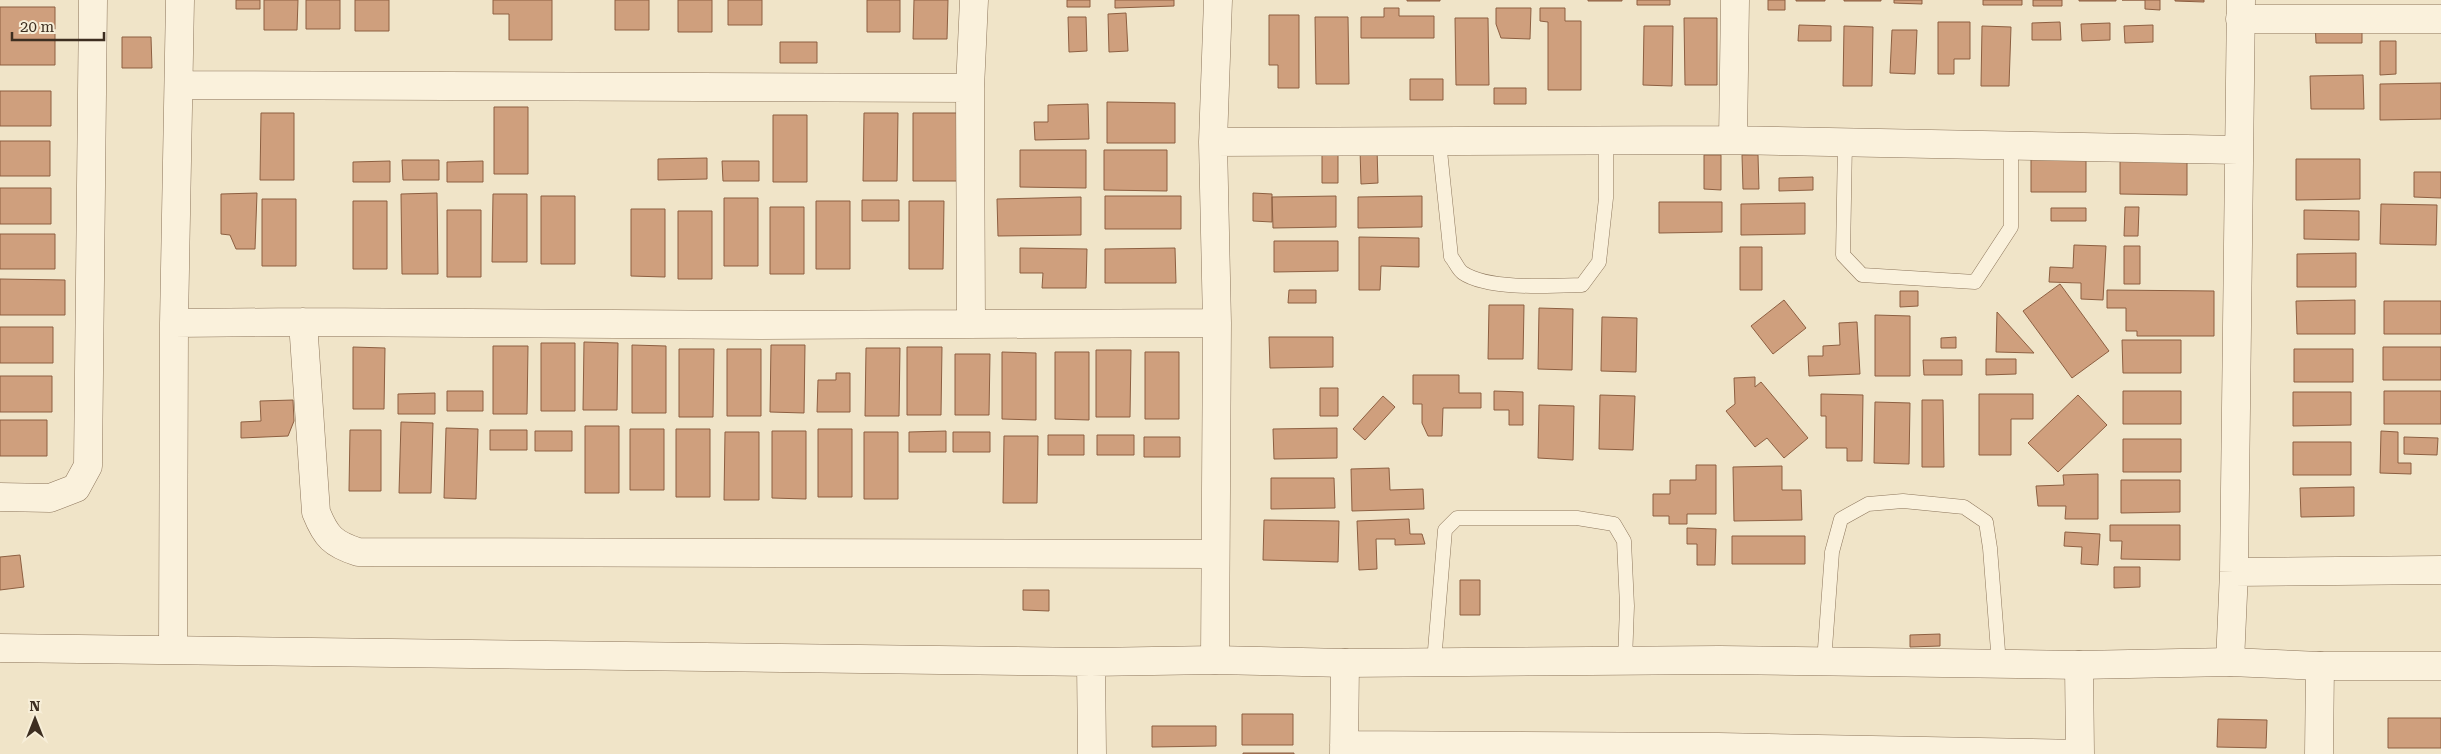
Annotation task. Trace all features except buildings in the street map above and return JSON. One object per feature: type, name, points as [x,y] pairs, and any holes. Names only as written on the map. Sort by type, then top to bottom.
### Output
[{"type":"street","points":[[0,497],[50,498],[76,488],[88,466],[93,0]]},
{"type":"street","points":[[174,649],[174,323],[180,0]]},
{"type":"street","points":[[971,324],[970,88],[974,0]]},
{"type":"street","points":[[1215,660],[1214,554],[1217,323],[1213,142],[1218,0]]},
{"type":"street","points":[[1733,140],[1735,0]]},
{"type":"street","points":[[2230,662],[2234,572],[2241,10],[2441,19]]},
{"type":"street","points":[[179,85],[970,88]]},
{"type":"street","points":[[1213,142],[1733,140],[2238,150]]},
{"type":"street","points":[[303,322],[316,512],[324,531],[334,541],[340,546],[358,552],[1214,554]]},
{"type":"street","points":[[174,323],[1217,323]]},
{"type":"street","points":[[2234,572],[2441,570]]},
{"type":"street","points":[[0,648],[1091,662],[1215,660],[1345,663],[1625,661],[2079,665],[2230,662],[2320,666],[2441,666]]},
{"type":"street","points":[[1091,662],[1092,754]]},
{"type":"street","points":[[1345,663],[1344,750],[1709,747],[2080,754],[2079,665]]},
{"type":"street","points":[[2319,754],[2320,666]]},
{"type":"lane","points":[[1439,141],[1452,257],[1462,272],[1493,283],[1551,286],[1582,285],[1599,262],[1606,198],[1606,141]]},
{"type":"lane","points":[[1846,142],[1843,255],[1862,275],[1975,282],[2011,227],[2011,146]]},
{"type":"lane","points":[[1824,662],[1832,552],[1841,519],[1868,504],[1903,501],[1964,507],[1986,522],[1990,548],[1999,664]]},
{"type":"lane","points":[[1434,662],[1445,530],[1457,518],[1577,518],[1614,524],[1624,541],[1625,661]]}]
